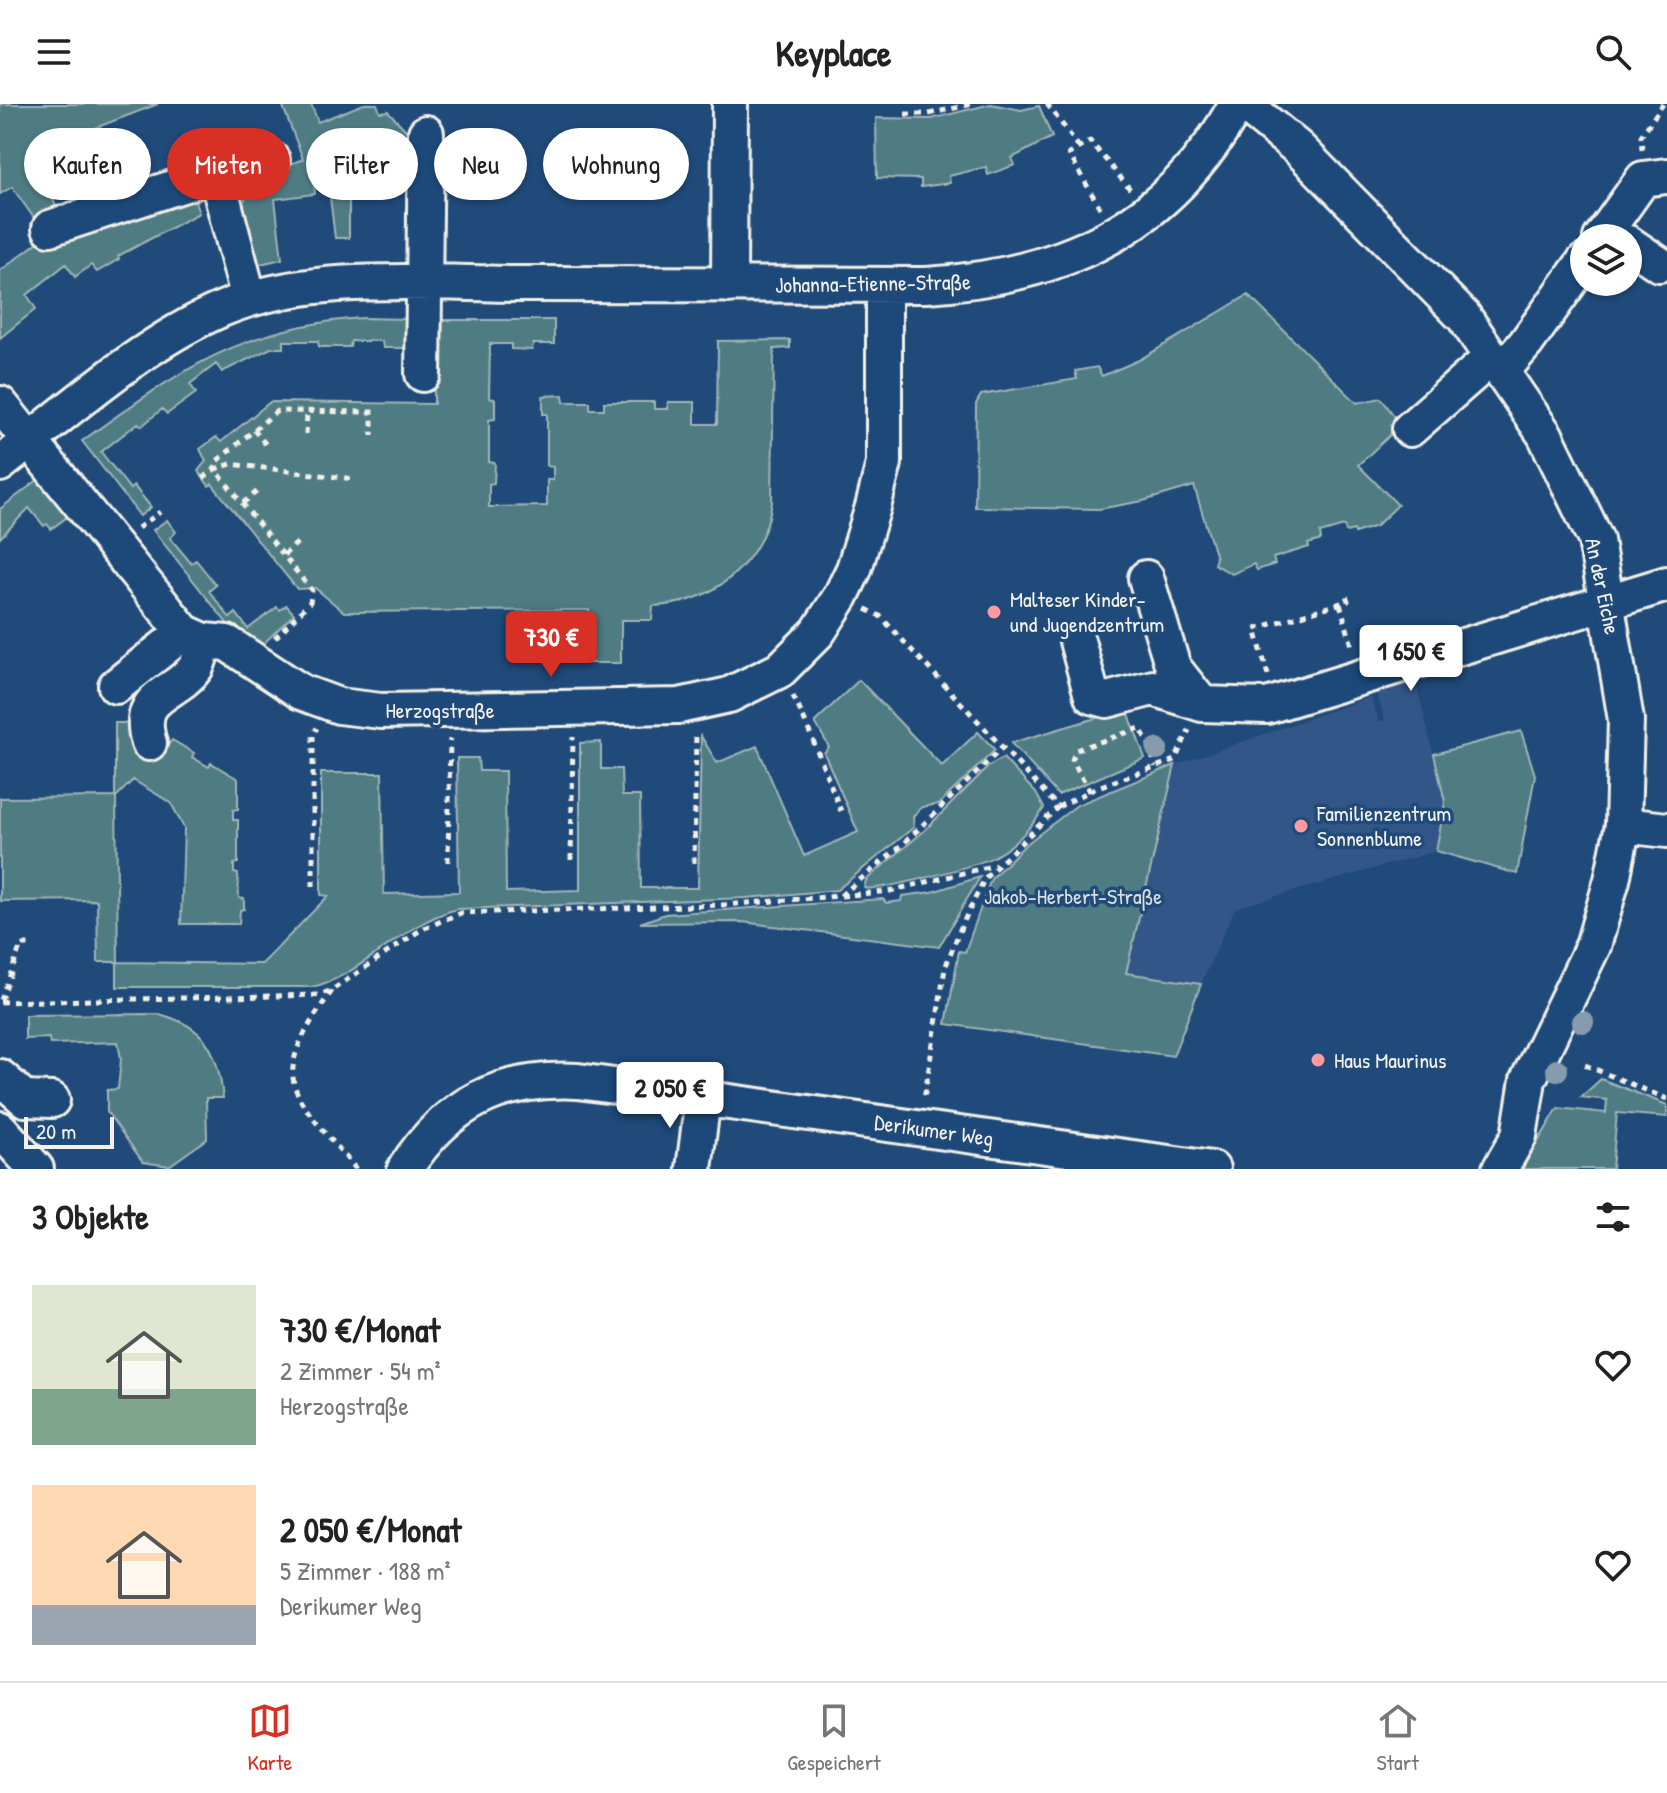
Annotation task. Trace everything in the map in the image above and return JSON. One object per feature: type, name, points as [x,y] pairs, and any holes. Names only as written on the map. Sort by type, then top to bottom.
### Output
[{"type":"street","points":[[729,285],[730,104]]},
{"type":"street","name":"Johanna-Etienne-Straße","points":[[0,464],[136,361],[198,321],[249,299],[303,289],[424,283],[884,285],[990,279],[1077,256],[1115,236],[1149,211],[1214,145],[1237,104]]},
{"type":"street","name":"An der Eiche","points":[[1244,104],[1298,148],[1464,317],[1545,435],[1575,491],[1596,540],[1626,720],[1623,825],[1593,946],[1528,1080],[1519,1136],[1500,1169]]},
{"type":"street","points":[[423,374],[426,133]]},
{"type":"street","points":[[1623,224],[1655,178]]},
{"type":"street","points":[[50,228],[167,190]]},
{"type":"street","points":[[223,200],[249,299]]},
{"type":"street","points":[[1642,254],[1659,264]]},
{"type":"street","points":[[1407,417],[1490,356],[1526,343],[1570,282]]},
{"type":"street","name":"Herzogstraße","points":[[194,637],[227,643],[301,692],[332,703],[381,711],[679,706],[729,695],[780,670],[818,632],[841,596],[854,569],[884,463],[884,285]]},
{"type":"street","points":[[0,404],[194,637],[196,666],[155,700],[146,715],[149,743]]},
{"type":"street","points":[[1146,578],[1173,667],[1202,704]]},
{"type":"street","points":[[1077,641],[1092,696],[1107,700],[1153,688],[1202,704],[1277,703],[1667,584]]},
{"type":"street","points":[[116,686],[194,637]]},
{"type":"street","points":[[1623,825],[1667,830]]},
{"type":"street","points":[[0,1077],[25,1099],[52,1100]]},
{"type":"street","name":"Derikumer Weg","points":[[405,1169],[432,1132],[450,1116],[495,1090],[524,1081],[578,1081],[1172,1166],[1212,1169]]},
{"type":"street","points":[[694,1169],[703,1098]]},
{"type":"street","points":[[0,1129],[36,1169]]},
{"type":"path","points":[[905,114],[929,114],[972,104]]},
{"type":"path","points":[[1047,104],[1079,147]]},
{"type":"path","points":[[1655,178],[1641,136],[1663,104]]},
{"type":"path","points":[[1115,236],[1069,154],[1090,141],[1149,211]]},
{"type":"path","points":[[215,469],[217,461],[277,411],[372,412],[372,435]]},
{"type":"path","points":[[306,434],[307,412]]},
{"type":"path","points":[[254,430],[268,447]]},
{"type":"path","points":[[203,478],[215,469],[231,464],[354,479]]},
{"type":"path","points":[[215,469],[314,597],[252,661]]},
{"type":"path","points":[[243,503],[260,489]]},
{"type":"path","points":[[284,555],[298,542]]},
{"type":"path","points":[[1277,703],[1255,629],[1281,618],[1340,604],[1348,601],[1346,595]]},
{"type":"path","points":[[841,596],[880,616],[1058,807]]},
{"type":"path","points":[[1340,604],[1361,677]]},
{"type":"path","points":[[780,670],[814,738],[816,753],[841,811]]},
{"type":"path","points":[[313,886],[313,734],[332,703]]},
{"type":"path","points":[[694,863],[695,703]]},
{"type":"path","points":[[919,1128],[945,968],[985,878],[1058,807],[1175,760],[1202,704]]},
{"type":"path","points":[[571,860],[573,708]]},
{"type":"path","points":[[448,862],[450,710]]},
{"type":"path","points":[[1090,792],[1075,771],[1072,760],[1076,750],[1140,728],[1150,746],[1155,767]]},
{"type":"path","points":[[840,896],[899,848],[1003,747]]},
{"type":"path","points":[[30,945],[21,945],[1,1001],[319,995],[332,990],[422,929],[461,913],[722,905],[840,896],[890,891],[999,864]]},
{"type":"path","points":[[332,990],[295,1047],[292,1080],[302,1104],[356,1169]]},
{"type":"path","points":[[1585,1065],[1667,1099]]},
{"type":"shaded area","name":"Familienzentrum Sonnenblume","points":[[1415,678],[1445,802],[1436,851],[1235,908],[1201,984],[1125,974],[1175,765],[1371,697],[1379,721],[1385,720],[1375,689]]},
{"type":"green space","points":[[0,104],[158,104],[95,128],[24,128],[24,200],[53,200],[59,217],[39,225],[12,187],[0,194]]},
{"type":"green space","points":[[282,104],[311,104],[318,122],[364,104],[377,104],[380,112],[388,111],[404,128],[306,128],[306,195],[290,197],[290,164],[303,159]]},
{"type":"green space","points":[[991,104],[1021,110],[1039,106],[1052,137],[1012,158],[1015,165],[988,175],[986,167],[949,176],[950,183],[921,187],[921,179],[877,178],[876,118],[931,119]]},
{"type":"green space","points":[[186,200],[195,200],[199,213],[118,256],[119,259],[97,272],[91,265],[75,277],[66,264],[27,295],[36,309],[0,338],[0,271],[46,236]]},
{"type":"green space","points":[[244,200],[275,200],[282,259],[256,265],[236,209]]},
{"type":"green space","points":[[330,200],[349,200],[349,238],[335,238]]},
{"type":"green space","points":[[1248,295],[1357,403],[1381,398],[1401,425],[1358,465],[1398,505],[1376,526],[1355,533],[1354,530],[1346,532],[1344,526],[1320,533],[1321,540],[1273,558],[1275,564],[1257,570],[1254,564],[1232,574],[1214,564],[1216,558],[1194,486],[1143,501],[1099,509],[975,507],[976,404],[981,395],[1077,379],[1075,371],[1097,367],[1102,376],[1139,360]]},
{"type":"green space","points":[[363,318],[406,319],[405,348],[383,348],[382,341],[351,341],[350,347],[319,347],[318,341],[284,341],[284,348],[271,348],[222,372],[216,364],[190,384],[196,393],[167,414],[162,409],[142,426],[138,423],[101,452],[130,489],[134,486],[151,507],[140,516],[82,441],[180,374],[246,342],[320,323]]},
{"type":"green space","points":[[434,320],[554,320],[554,344],[533,344],[532,350],[511,349],[511,344],[490,344],[489,398],[495,399],[495,419],[489,420],[489,462],[495,463],[494,483],[489,484],[489,507],[547,506],[547,480],[553,480],[553,467],[547,466],[547,414],[543,414],[543,396],[563,395],[564,402],[590,402],[590,409],[604,409],[604,402],[654,402],[654,409],[668,409],[668,402],[695,402],[695,424],[717,424],[718,341],[790,340],[790,348],[774,349],[772,502],[767,524],[746,561],[715,588],[696,597],[653,606],[652,620],[621,620],[621,663],[589,663],[589,610],[344,612],[315,588],[297,589],[198,471],[206,461],[200,449],[216,437],[221,442],[270,402],[434,404]]},
{"type":"green space","points":[[44,475],[75,511],[51,529],[47,524],[44,526],[29,508],[0,538],[0,509]]},
{"type":"green space","points":[[167,520],[176,532],[170,538],[191,563],[196,560],[216,585],[209,591],[230,618],[236,613],[248,629],[277,607],[280,610],[286,605],[294,614],[258,649],[238,637],[153,530]]},
{"type":"green space","points":[[859,680],[942,766],[978,732],[995,750],[939,804],[922,807],[913,816],[914,827],[837,890],[746,898],[457,909],[418,926],[346,973],[311,987],[117,987],[117,962],[98,962],[97,900],[0,901],[0,798],[115,797],[115,723],[135,723],[169,744],[172,740],[194,753],[192,757],[209,767],[211,763],[238,779],[238,809],[233,810],[233,820],[238,820],[238,863],[234,864],[234,873],[238,874],[239,898],[244,899],[239,924],[181,924],[184,828],[171,803],[133,780],[116,797],[118,962],[262,964],[328,896],[321,895],[321,773],[382,773],[384,894],[459,892],[457,758],[478,758],[479,771],[505,771],[506,892],[580,890],[580,743],[601,742],[601,769],[621,769],[622,796],[640,796],[641,888],[698,888],[701,736],[717,763],[757,746],[804,856],[858,832],[824,753],[829,747],[815,722]]},
{"type":"green space","points":[[1127,709],[1145,758],[1058,795],[1011,743]]},
{"type":"green space","points":[[1521,731],[1535,775],[1517,874],[1436,851],[1445,802],[1434,754]]},
{"type":"green space","points":[[1003,758],[1036,793],[1044,808],[1016,841],[995,856],[970,865],[908,882],[864,888],[866,880],[924,831],[989,766]]},
{"type":"green space","name":"Jakob-Herbert-Straße","points":[[1175,765],[1126,973],[1201,984],[1173,1056],[946,1024],[959,951],[965,952],[991,879],[1025,845],[1077,805]]},
{"type":"green space","points":[[980,877],[939,947],[742,922],[640,923],[665,914],[883,899],[886,903],[901,901],[902,896],[932,892]]},
{"type":"green space","points":[[159,1014],[188,1026],[207,1043],[218,1067],[223,1098],[206,1098],[207,1139],[169,1166],[143,1162],[107,1112],[107,1090],[118,1089],[121,1059],[118,1042],[50,1044],[49,1038],[25,1039],[25,1015]]},
{"type":"green space","points":[[1601,1079],[1667,1105],[1667,1117],[1617,1113],[1612,1169],[1522,1169],[1558,1108],[1606,1113],[1607,1100],[1581,1097]]},
{"type":"place","name":"Malteser Kinder- und Jugendzentrum","points":[[994,612]]},
{"type":"place","name":"Familienzentrum Sonnenblume","points":[[1301,826]]},
{"type":"place","name":"Haus Maurinus","points":[[1318,1060]]}]
